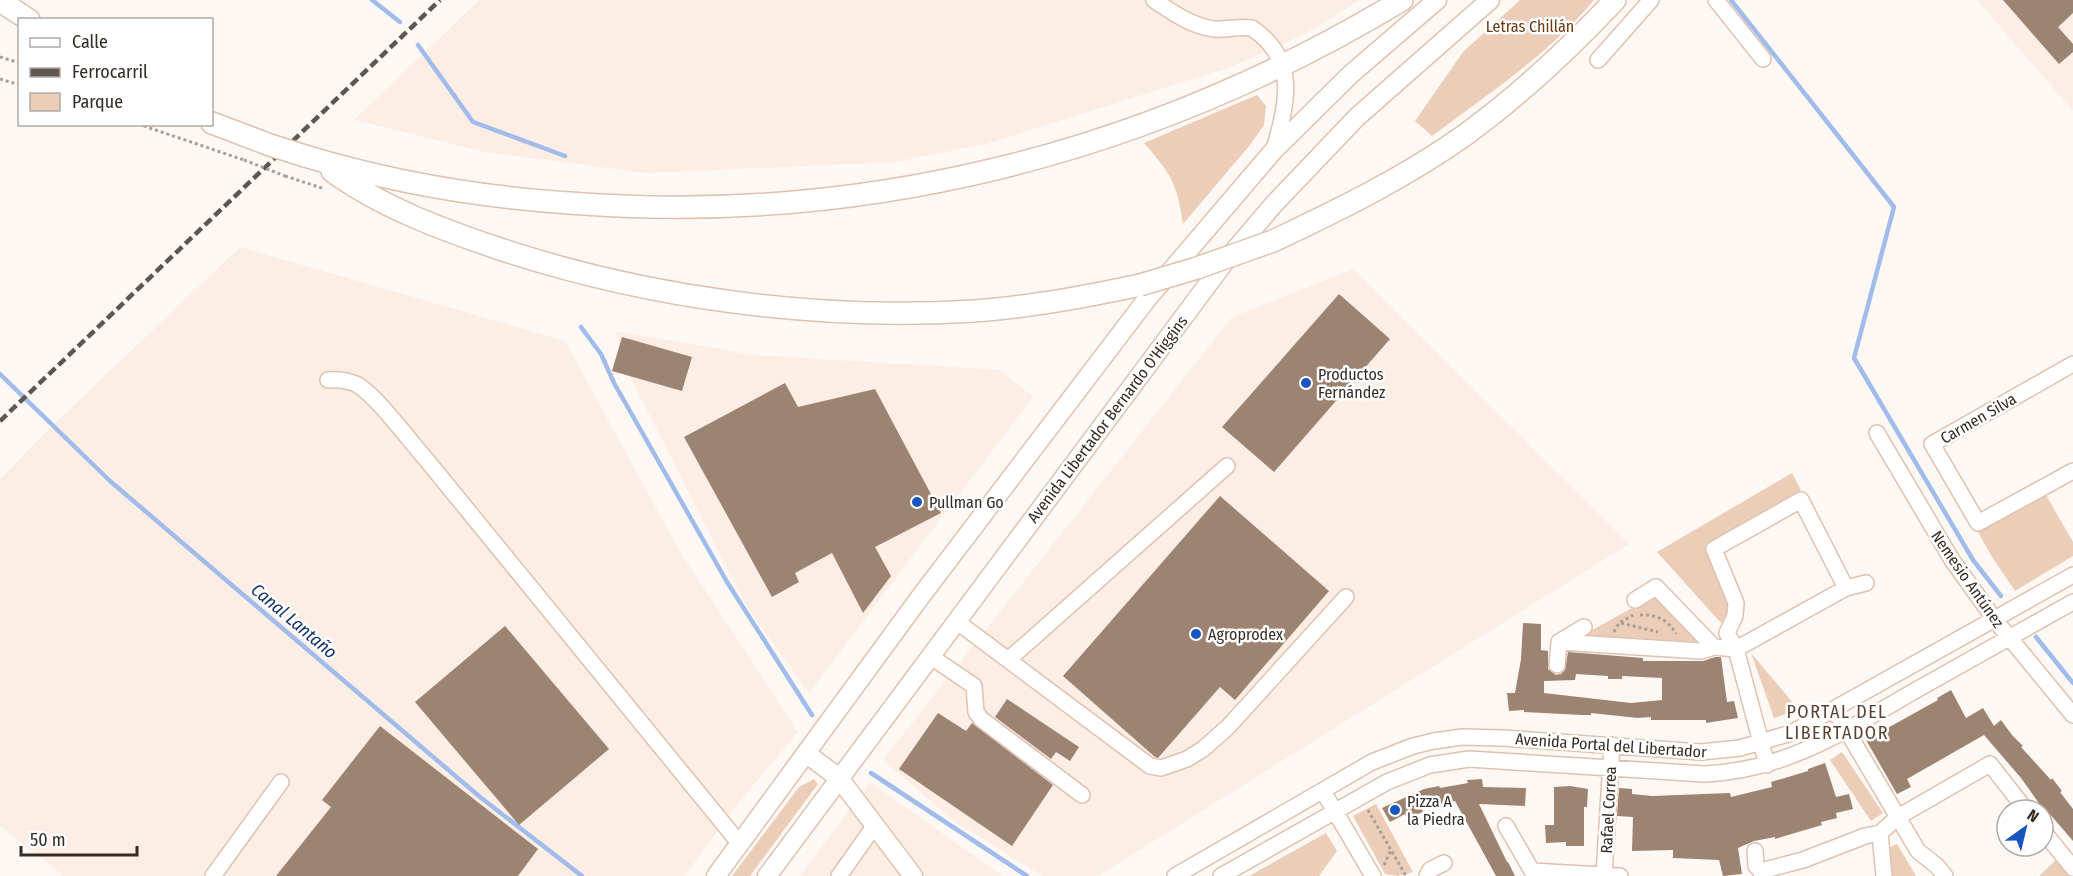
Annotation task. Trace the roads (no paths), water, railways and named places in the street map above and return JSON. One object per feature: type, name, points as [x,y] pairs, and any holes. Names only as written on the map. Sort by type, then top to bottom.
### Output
[{"type":"highway","points":[[213,123],[311,158],[416,184],[538,201],[645,208],[782,204],[916,187],[1023,164],[1085,145],[1173,114],[1284,65],[1402,0]]},
{"type":"highway","points":[[311,158],[379,199],[478,242],[568,270],[710,298],[803,308],[918,313],[1017,307],[1140,285],[1206,265],[1273,241],[1362,197],[1465,135],[1551,64],[1615,0]]},
{"type":"highway","points":[[0,1],[26,18]]},
{"type":"main road","points":[[716,876],[928,586],[1146,299],[1274,150],[1351,74],[1437,0]]},
{"type":"main road","name":"Avenida Libertador Bernardo O'Higgins","points":[[767,876],[1223,264],[1268,211],[1357,117],[1490,0]]},
{"type":"main road","points":[[807,754],[839,778],[913,876]]},
{"type":"street","points":[[1154,0],[1179,17],[1198,26],[1213,29],[1252,28],[1272,45],[1284,65],[1285,102],[1274,150]]},
{"type":"street","points":[[1598,60],[1651,0]]},
{"type":"street","points":[[1716,0],[1763,59]]},
{"type":"street","name":"Carmen Silva","points":[[2073,364],[1932,444],[1978,523],[2073,471]]},
{"type":"street","points":[[328,380],[337,379],[353,383],[378,404],[425,458],[740,844]]},
{"type":"street","name":"Nemesio Antúnez","points":[[1877,433],[1952,560],[1995,620],[2073,715]]},
{"type":"street","points":[[1008,660],[1227,466]]},
{"type":"street","points":[[1767,765],[1736,649],[1727,633],[1735,616],[1736,603],[1714,549],[1801,501],[1846,588]]},
{"type":"street","name":"Avenida Portal del Libertador","points":[[1175,876],[1372,762],[1434,741],[1462,737],[1503,738],[1701,752],[1740,748],[1791,733],[2073,575]]},
{"type":"street","points":[[1559,642],[1701,651],[1714,647],[1736,649],[1846,588],[1866,583]]},
{"type":"street","points":[[1635,600],[1656,587],[1714,647]]},
{"type":"street","points":[[956,621],[1150,766],[1161,768],[1187,759],[1228,728],[1346,597]]},
{"type":"street","name":"Avenida Portal del Libertador","points":[[1221,876],[1399,776],[1430,765],[1469,759],[1704,774],[1738,771],[1767,765],[1800,753],[1847,729],[2073,602]]},
{"type":"street","points":[[1559,642],[1584,627]]},
{"type":"street","points":[[1557,665],[1559,642]]},
{"type":"street","points":[[930,656],[974,686],[976,712],[981,719],[1082,795]]},
{"type":"street","points":[[1834,709],[1918,851],[1937,866],[1945,876]]},
{"type":"street","name":"Rafael Correa","points":[[1604,875],[1612,746]]},
{"type":"street","points":[[1982,750],[2017,798]]},
{"type":"street","points":[[1755,851],[1756,866],[1761,874],[1865,836],[1880,833],[1898,817],[1990,764]]},
{"type":"street","points":[[213,876],[281,782]]},
{"type":"street","points":[[1323,791],[1373,876]]},
{"type":"street","points":[[839,876],[875,825]]},
{"type":"street","name":"Rafael Correa","points":[[1506,826],[1534,873],[1620,876]]},
{"type":"street","points":[[1880,833],[1884,876]]},
{"type":"street","points":[[2055,846],[2073,868]]},
{"type":"street","points":[[1427,876],[1430,870],[1444,863]]},
{"type":"waterway","points":[[372,0],[400,22]]},
{"type":"waterway","points":[[1731,0],[1894,207],[1854,358],[1973,560],[2001,596]]},
{"type":"waterway","points":[[418,45],[473,122],[565,156]]},
{"type":"waterway","points":[[581,327],[601,354],[614,383],[727,582],[812,715]]},
{"type":"waterway","name":"Canal Lantaño","points":[[0,374],[110,481],[480,797],[582,876]]},
{"type":"waterway","points":[[2036,637],[2073,683]]},
{"type":"waterway","points":[[871,773],[1027,876]]},
{"type":"railway","points":[[0,421],[440,0]]},
{"type":"place","name":"Productos Fernández","points":[[1306,383]]},
{"type":"place","name":"Pullman Go","points":[[917,502]]},
{"type":"place","name":"Agroprodex","points":[[1196,634]]},
{"type":"place","name":"Pizza A la Piedra","points":[[1395,810]]},
{"type":"district","name":"PORTAL DEL LIBERTADOR","points":[[1837,722]]},
{"type":"park label","name":"Letras Chillán","points":[[1530,26]]}]
